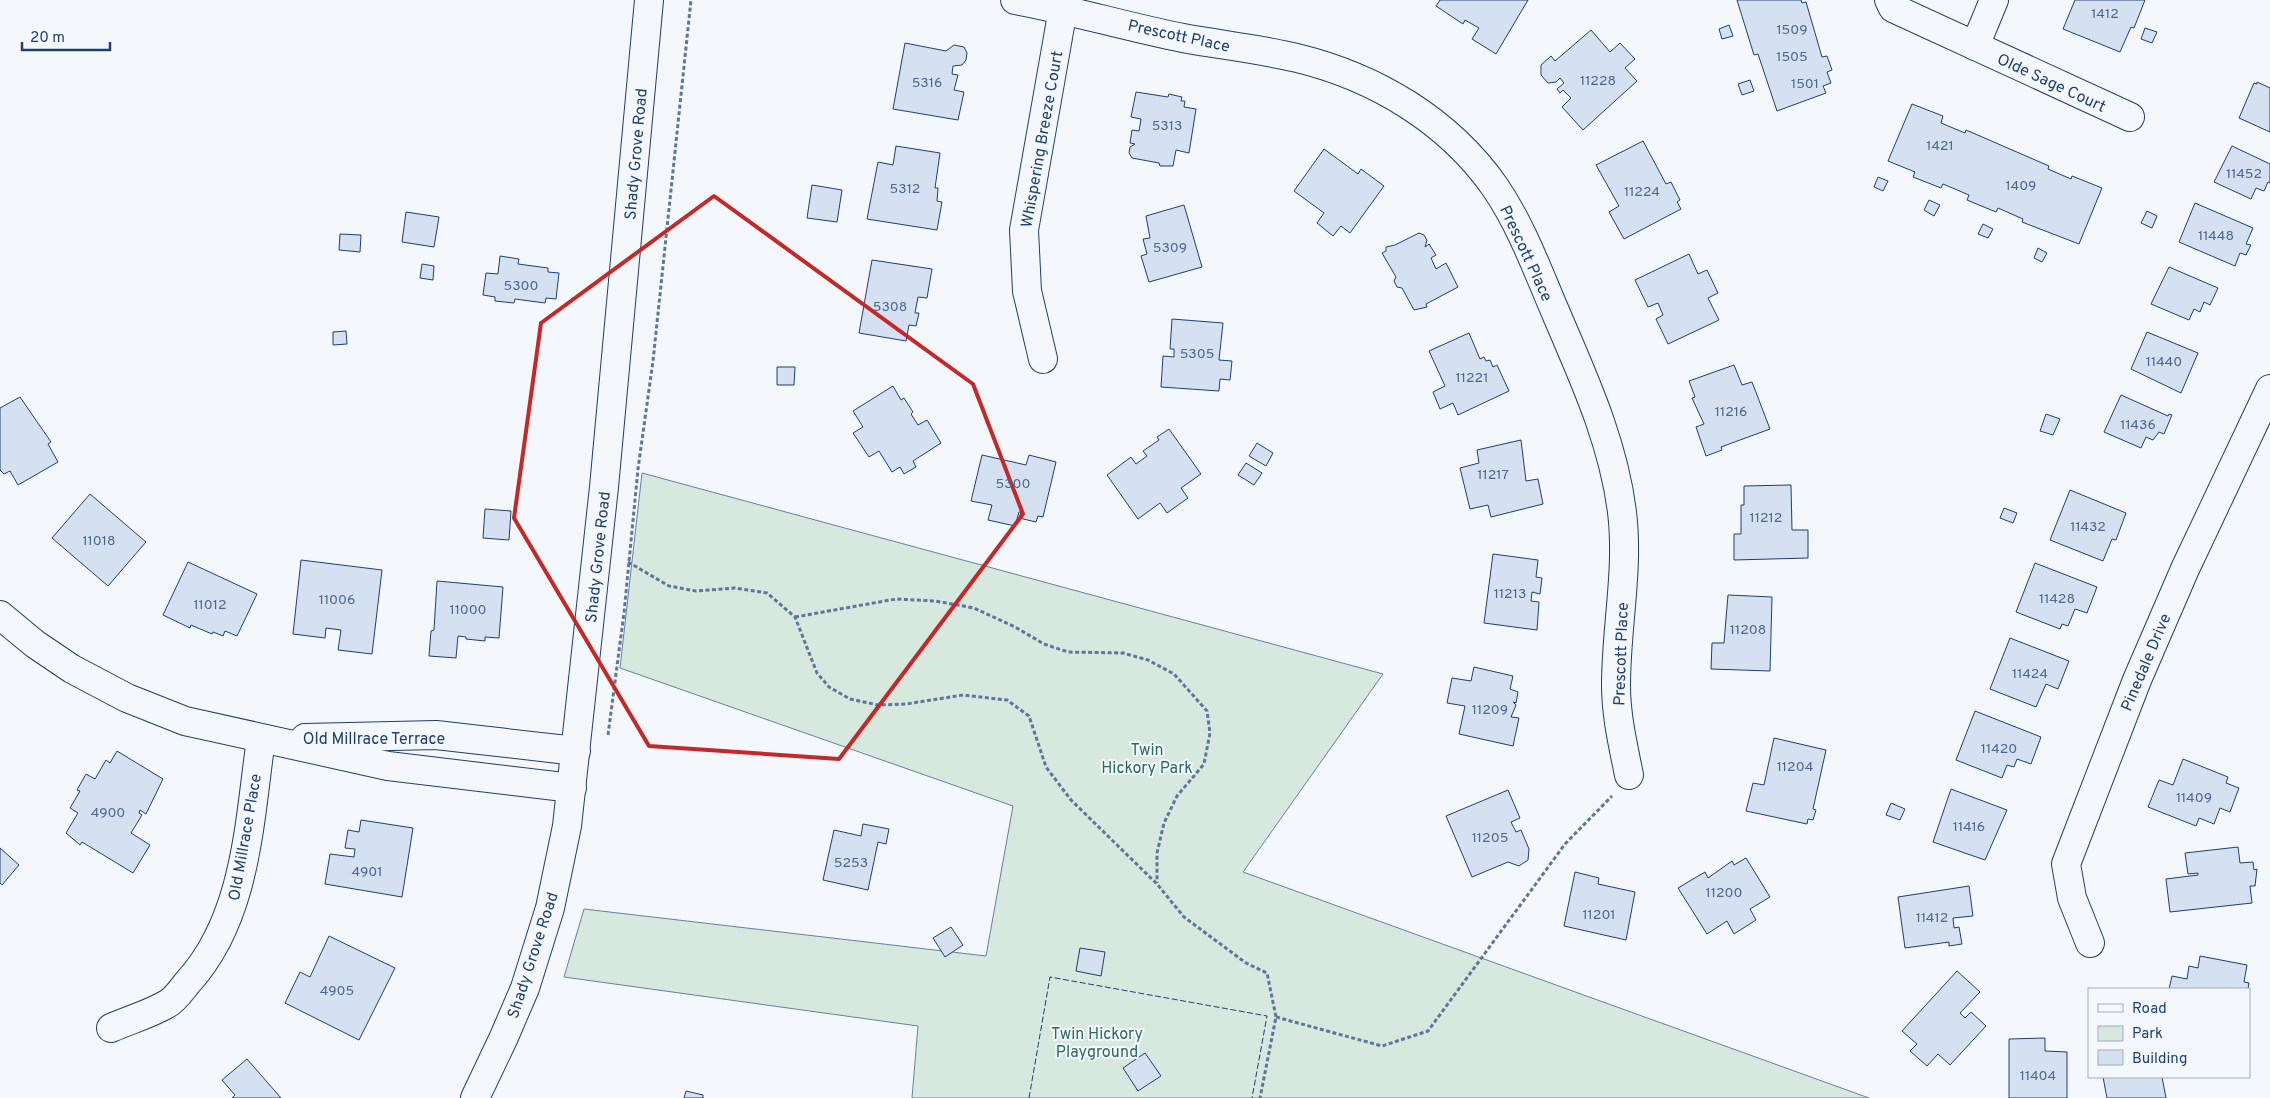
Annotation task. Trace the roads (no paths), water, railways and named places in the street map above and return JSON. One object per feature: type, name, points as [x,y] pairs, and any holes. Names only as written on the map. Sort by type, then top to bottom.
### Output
[{"type":"street","name":"Shady Grove Road","points":[[475,1098],[525,988],[550,908],[572,788],[604,488],[649,0]]},
{"type":"street","name":"Prescott Place","points":[[1015,0],[1063,9],[1179,37],[1296,58],[1345,73],[1391,94],[1428,118],[1466,152],[1494,187],[1518,225],[1601,419],[1613,459],[1622,514],[1625,562],[1616,700],[1617,717],[1629,775]]},
{"type":"street","name":"Olde Sage Court","points":[[1889,0],[1893,8],[2130,117]]},
{"type":"street","points":[[1974,46],[1994,0]]},
{"type":"street","name":"Whispering Breeze Court","points":[[1043,359],[1027,292],[1024,230],[1063,9]]},
{"type":"street","name":"Pinedale Drive","points":[[2090,943],[2072,898],[2066,864],[2136,680],[2185,569],[2270,390]]},
{"type":"street","name":"Old Millrace Terrace","points":[[0,615],[35,644],[72,669],[127,698],[185,721],[388,766],[572,788]]},
{"type":"street","name":"Old Millrace Terrace","points":[[261,739],[436,735],[576,751]]},
{"type":"street","name":"Old Millrace Place","points":[[111,1028],[168,1004],[195,974],[218,942],[236,892],[261,739]]},
{"type":"park label","name":"Twin Hickory Park","points":[[1147,758]]},
{"type":"park label","name":"Twin Hickory Playground","points":[[1097,1042]]}]
